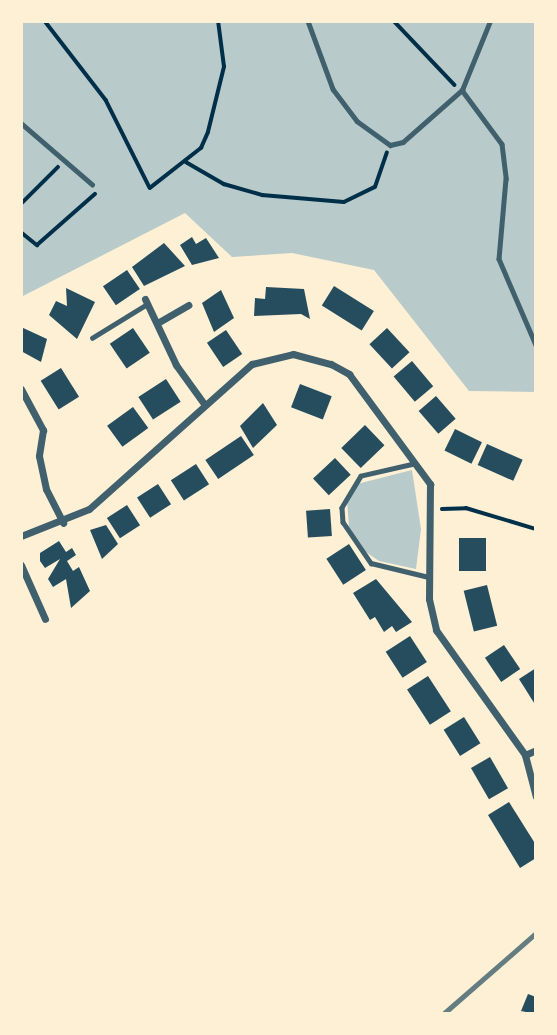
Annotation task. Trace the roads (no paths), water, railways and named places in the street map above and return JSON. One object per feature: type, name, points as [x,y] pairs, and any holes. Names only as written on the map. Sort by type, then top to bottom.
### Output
[{"type":"street","points":[[147,301],[159,321],[176,365],[205,405]]},
{"type":"street","points":[[159,321],[189,305]]},
{"type":"street","points":[[21,536],[63,523],[121,484],[252,364],[277,355],[315,356],[349,374],[418,463],[430,484],[433,509],[429,577],[431,614],[445,648],[525,755],[536,797]]},
{"type":"street","points":[[21,389],[25,401],[43,430],[39,456],[46,489],[63,523]]},
{"type":"street","points":[[21,565],[45,619]]},
{"type":"street","points":[[525,755],[536,750]]},
{"type":"lane","points":[[308,21],[333,89],[357,121],[390,145],[403,142],[462,90],[490,21]]},
{"type":"lane","points":[[462,90],[502,144],[506,179],[499,259],[536,345]]},
{"type":"lane","points":[[21,123],[92,184]]},
{"type":"lane","points":[[92,338],[147,301]]},
{"type":"lane","points":[[418,463],[361,476],[342,508],[343,522],[371,563],[429,577]]},
{"type":"railway","points":[[443,1014],[536,933]]}]
